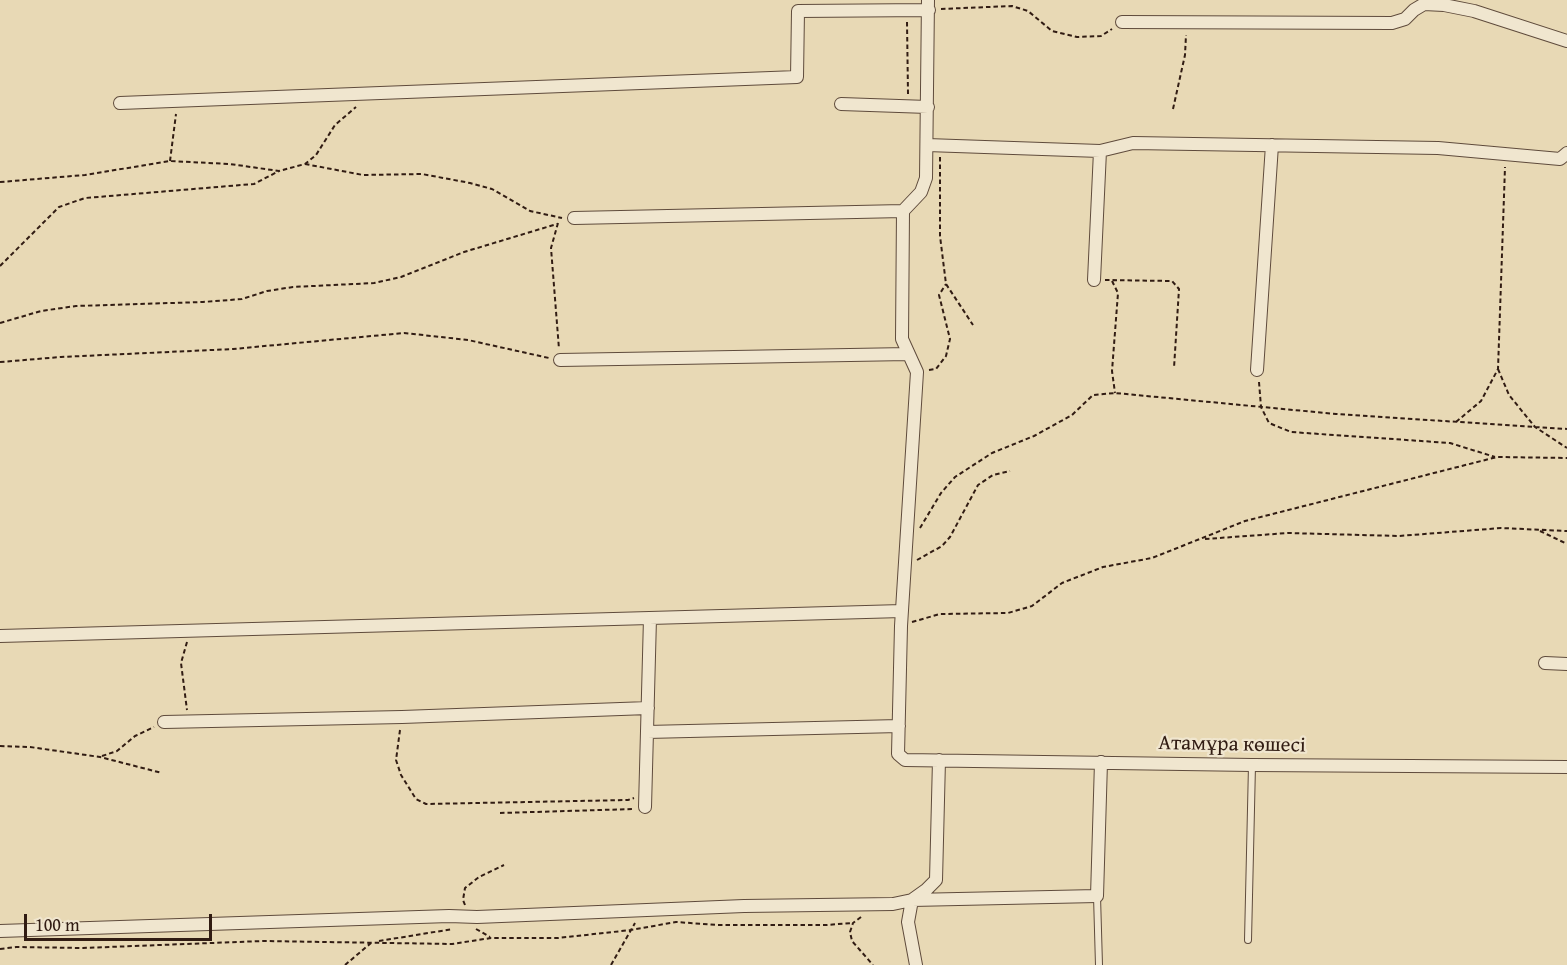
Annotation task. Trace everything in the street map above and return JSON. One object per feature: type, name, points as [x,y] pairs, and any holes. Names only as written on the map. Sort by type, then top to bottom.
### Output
[{"type":"street","points":[[1122,22],[1392,23],[1405,19],[1424,4],[1444,4],[1474,11],[1567,41]]},
{"type":"street","points":[[120,103],[797,77],[798,5],[907,10],[928,5],[928,107],[934,145],[921,192],[903,211],[902,339],[917,372],[904,568],[898,726],[647,732]]},
{"type":"street","points":[[841,104],[928,107]]},
{"type":"street","points":[[934,145],[1100,151],[1133,143],[1438,148],[1560,159],[1567,153]]},
{"type":"street","points":[[1257,370],[1272,145]]},
{"type":"street","points":[[1094,280],[1100,151]]},
{"type":"street","points":[[574,218],[903,211]]},
{"type":"street","points":[[560,360],[908,354]]},
{"type":"street","points":[[0,636],[902,611]]},
{"type":"street","points":[[646,801],[650,618]]},
{"type":"street","points":[[1545,663],[1567,664]]},
{"type":"street","points":[[165,722],[402,717],[648,708]]},
{"type":"street","name":"Атамұра көшесі","points":[[898,726],[898,754],[905,760],[1252,765],[1567,766]]},
{"type":"street","points":[[916,965],[908,922],[912,900],[936,880],[939,760]]},
{"type":"street","points":[[0,931],[744,906],[893,904],[912,900],[1097,896],[1101,762]]},
{"type":"lane","points":[[1248,940],[1252,765]]},
{"type":"lane","points":[[1097,896],[1099,965]]},
{"type":"path","points":[[928,5],[1012,6],[1028,11],[1052,31],[1077,37],[1101,36],[1122,22]]},
{"type":"path","points":[[907,10],[908,106]]},
{"type":"path","points":[[1173,109],[1185,55],[1186,22]]},
{"type":"path","points":[[0,266],[59,207],[85,198],[254,184],[279,171],[305,164],[316,155],[335,125],[371,93]]},
{"type":"path","points":[[170,162],[175,118],[180,101]]},
{"type":"path","points":[[934,145],[940,236],[946,284],[973,325]]},
{"type":"path","points":[[1456,422],[1481,401],[1498,369],[1506,154]]},
{"type":"path","points":[[0,182],[85,175],[170,162],[230,164],[279,171]]},
{"type":"path","points":[[305,164],[363,176],[422,174],[470,183],[492,189],[530,211],[556,218],[574,218]]},
{"type":"path","points":[[0,323],[41,311],[76,306],[203,302],[242,298],[293,287],[374,283],[401,278],[464,252],[574,218]]},
{"type":"path","points":[[0,362],[233,349],[404,333],[468,340],[560,360],[551,248],[558,223]]},
{"type":"path","points":[[1094,280],[1172,281],[1179,289],[1174,368]]},
{"type":"path","points":[[1112,280],[1118,293],[1112,371],[1115,393]]},
{"type":"path","points":[[917,372],[936,369],[946,356],[950,339],[939,295],[946,284]]},
{"type":"path","points":[[1498,369],[1509,394],[1535,427],[1567,448]]},
{"type":"path","points":[[1257,370],[1261,407],[1269,423],[1291,432],[1450,443],[1497,457]]},
{"type":"path","points":[[918,532],[955,477],[992,453],[1034,436],[1072,415],[1093,395],[1115,393],[1261,407],[1567,429]]},
{"type":"path","points":[[901,626],[939,614],[1008,613],[1032,606],[1062,583],[1103,567],[1152,558],[1245,521],[1497,457],[1567,458]]},
{"type":"path","points":[[904,568],[942,546],[950,537],[978,485],[993,475],[1010,471]]},
{"type":"path","points":[[1202,539],[1288,533],[1399,536],[1501,528],[1567,531]]},
{"type":"path","points":[[1538,530],[1567,544]]},
{"type":"path","points":[[188,722],[181,663],[183,650],[192,631]]},
{"type":"path","points":[[402,717],[396,760],[401,775],[416,799],[426,804],[646,801]]},
{"type":"path","points":[[100,757],[117,751],[135,736],[165,722]]},
{"type":"path","points":[[0,746],[30,747],[100,757],[162,773]]},
{"type":"path","points":[[500,813],[628,810],[646,801]]},
{"type":"path","points":[[345,965],[372,942],[443,932],[461,927],[468,917],[464,900],[465,888],[479,877],[504,865]]},
{"type":"path","points":[[611,965],[643,910]]},
{"type":"path","points":[[0,949],[263,941],[452,944],[491,938],[558,938],[631,930],[676,922],[718,925],[826,925],[853,922],[862,916]]},
{"type":"path","points":[[853,922],[850,932],[852,941],[873,965]]}]
